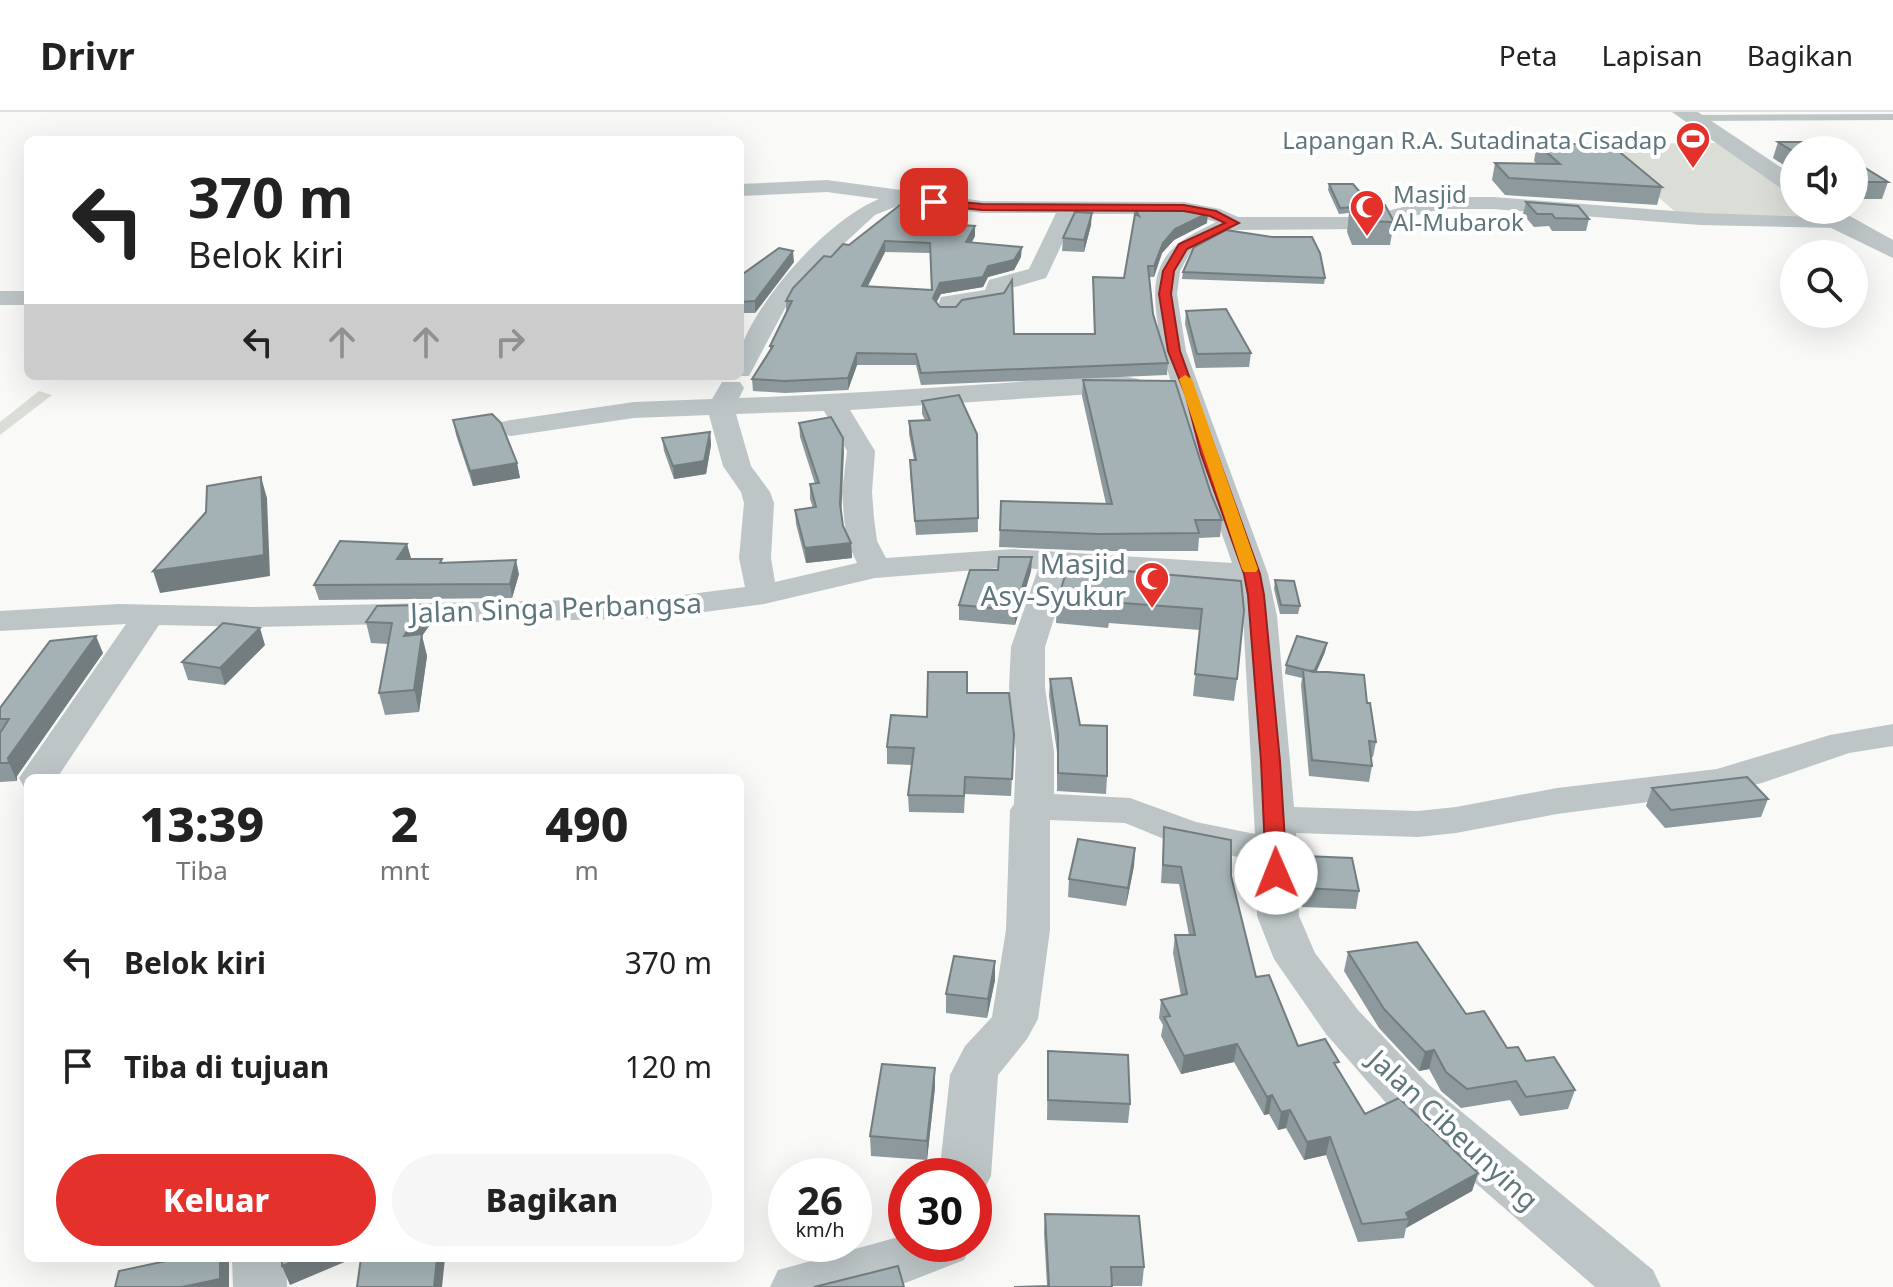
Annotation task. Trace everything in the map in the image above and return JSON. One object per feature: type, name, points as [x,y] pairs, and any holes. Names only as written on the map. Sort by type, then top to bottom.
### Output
[{"type":"street","points":[[1688,115],[1780,177]]},
{"type":"street","points":[[744,190],[827,186],[982,207],[1184,208],[1213,213],[1234,223]]},
{"type":"street","points":[[744,364],[781,295],[802,270],[868,211],[901,197]]},
{"type":"street","name":"Jalan Cibeunying","points":[[1634,1287],[1411,1098],[1342,1022],[1296,959],[1278,916],[1260,616],[1252,574],[1174,351],[1165,294],[1169,271],[1183,247],[1234,223],[1365,223],[1427,205],[1454,202],[1700,219],[1780,217]]},
{"type":"street","points":[[948,310],[949,302],[995,296],[997,285],[1002,282],[1031,279],[1038,273],[1068,209]]},
{"type":"street","points":[[1845,224],[1893,250]]},
{"type":"street","points":[[0,298],[24,298]]},
{"type":"street","points":[[735,380],[721,407],[738,469],[753,487],[759,501],[754,549],[756,576],[764,594]]},
{"type":"street","points":[[511,428],[607,412],[833,403],[1082,385],[1188,386]]},
{"type":"street","points":[[833,403],[861,451],[857,492],[859,518],[862,541],[875,568]]},
{"type":"street","name":"Jalan Singa Perbangsa","points":[[0,621],[150,614],[240,617],[660,608],[764,594],[875,568],[977,559],[1056,560],[1252,574]]},
{"type":"street","points":[[967,1158],[974,1074],[988,1053],[1010,1032],[1015,1019],[1028,930],[1030,810],[1034,806],[1035,752],[1027,687],[1028,647],[1037,615],[1046,600],[1056,560]]},
{"type":"street","points":[[41,774],[150,614]]},
{"type":"street","points":[[1034,806],[1130,811],[1188,834],[1275,835],[1418,824],[1557,801],[1732,778],[1843,743],[1893,735]]},
{"type":"street","points":[[259,1262],[260,1287]]},
{"type":"street","points":[[797,1287],[899,1262]]},
{"type":"lane","points":[[1688,115],[1893,117]]},
{"type":"shaded area","name":"Lapangan R.A. Sutadinata Cisadap","points":[[1723,143],[1780,185],[1780,217],[1678,214],[1596,144]]},
{"type":"shaded area","points":[[39,391],[52,395],[0,435],[0,422]]},
{"type":"building","points":[[1537,144],[1610,144],[1662,187],[1509,178],[1495,163],[1560,164]]},
{"type":"building","points":[[1868,170],[1888,182],[1868,182]]},
{"type":"building","points":[[1329,184],[1353,184],[1372,206],[1340,208]]},
{"type":"building","points":[[905,201],[901,208],[942,212],[938,217],[948,218],[944,224],[975,226],[966,242],[1022,247],[1014,260],[988,266],[983,277],[940,283],[933,298],[940,307],[956,307],[962,300],[1004,293],[1012,280],[1014,334],[1095,334],[1093,277],[1124,278],[1135,214],[1139,216],[1134,207],[1208,213],[1175,229],[1163,243],[1154,266],[1148,266],[1153,314],[1168,363],[921,373],[916,354],[857,353],[848,378],[752,379],[773,346],[770,346],[792,301],[786,301],[793,288],[824,256],[831,257],[843,244],[849,245]],"holes":[[[885,241],[930,243],[932,290],[862,286]]]},
{"type":"building","points":[[1526,202],[1578,206],[1589,219],[1537,214]]},
{"type":"building","points":[[1385,205],[1394,222],[1356,221],[1350,209]]},
{"type":"building","points":[[1075,212],[1092,213],[1084,240],[1063,238]]},
{"type":"building","points":[[1226,230],[1272,237],[1312,237],[1320,253],[1325,278],[1183,272],[1194,247]]},
{"type":"building","points":[[779,248],[793,251],[755,301],[744,302],[744,273]]},
{"type":"building","points":[[1226,309],[1251,353],[1197,354],[1186,311]]},
{"type":"building","points":[[1083,380],[1175,381],[1222,520],[1195,520],[1199,533],[1099,534],[1000,530],[1001,501],[1112,504]]},
{"type":"building","points":[[959,395],[977,434],[978,518],[915,521],[910,460],[916,460],[909,421],[930,420],[922,401]]},
{"type":"building","points":[[492,414],[501,423],[517,463],[470,471],[453,420]]},
{"type":"building","points":[[831,417],[843,438],[840,504],[843,526],[851,543],[805,548],[795,510],[816,507],[810,484],[819,483],[799,423]]},
{"type":"building","points":[[710,432],[704,461],[673,466],[662,438]]},
{"type":"building","points":[[261,477],[264,555],[153,571],[206,512],[207,486]]},
{"type":"building","points":[[340,541],[407,544],[397,559],[442,559],[440,563],[516,560],[510,584],[314,585]]},
{"type":"building","points":[[999,557],[1032,557],[1015,610],[959,605],[970,570],[998,570]]},
{"type":"building","points":[[1068,566],[1241,581],[1244,610],[1237,679],[1195,674],[1202,609],[1110,602],[1109,607],[1057,602]]},
{"type":"building","points":[[1275,580],[1294,581],[1300,606],[1281,605]]},
{"type":"building","points":[[424,605],[404,636],[422,634],[414,690],[379,693],[392,623],[366,622],[377,606]]},
{"type":"building","points":[[223,623],[260,628],[220,668],[182,662]]},
{"type":"building","points":[[96,636],[8,758],[9,763],[0,763],[0,733],[9,719],[0,719],[0,708],[50,641]]},
{"type":"building","points":[[1297,636],[1327,643],[1314,672],[1286,665]]},
{"type":"building","points":[[1303,670],[1364,675],[1376,742],[1369,741],[1372,766],[1312,760]]},
{"type":"building","points":[[928,672],[967,672],[967,693],[1009,693],[1014,735],[1012,779],[965,777],[964,796],[908,795],[914,748],[887,747],[891,715],[927,717]]},
{"type":"building","points":[[1071,678],[1080,725],[1107,726],[1107,776],[1058,773],[1058,734],[1050,679]]},
{"type":"building","points":[[1747,777],[1768,799],[1671,810],[1652,788]]},
{"type":"building","points":[[1164,827],[1231,840],[1231,876],[1256,977],[1269,975],[1298,1046],[1325,1039],[1339,1062],[1334,1063],[1365,1114],[1399,1098],[1478,1173],[1406,1213],[1409,1219],[1362,1224],[1330,1137],[1307,1142],[1290,1110],[1281,1112],[1272,1095],[1267,1097],[1237,1044],[1184,1056],[1164,1017],[1170,1016],[1161,1000],[1187,994],[1175,935],[1195,935],[1181,867],[1163,865]]},
{"type":"building","points":[[1078,839],[1135,848],[1128,888],[1069,879]]},
{"type":"building","points":[[1304,856],[1352,858],[1359,891],[1305,888]]},
{"type":"building","points":[[1417,942],[1466,1014],[1484,1011],[1507,1048],[1518,1047],[1526,1061],[1554,1057],[1575,1090],[1526,1097],[1516,1081],[1467,1089],[1446,1072],[1434,1050],[1425,1052],[1384,1009],[1348,952]]},
{"type":"building","points":[[954,956],[995,961],[988,999],[946,994]]},
{"type":"building","points":[[1048,1051],[1128,1055],[1130,1104],[1048,1100]]},
{"type":"building","points":[[882,1064],[935,1068],[927,1141],[870,1136]]},
{"type":"building","points":[[1045,1214],[1139,1216],[1144,1267],[1111,1267],[1112,1287],[1014,1287],[1049,1286]]},
{"type":"building","points":[[162,1262],[220,1262],[220,1279],[182,1287],[115,1287],[119,1271]]},
{"type":"building","points":[[360,1262],[437,1262],[434,1287],[357,1287]]},
{"type":"building","points":[[898,1266],[904,1287],[814,1287]]},
{"type":"slow traffic","points":[[1185,379],[1250,569]]},
{"type":"place","name":"Lapangan R.A. Sutadinata Cisadap","points":[[1693,170]]},
{"type":"place","name":"Masjid Al-Mubarok","points":[[1367,238]]},
{"type":"place","name":"Masjid Asy-Syukur","points":[[1152,610]]},
{"type":"route","points":[[934,202],[982,207],[1184,208],[1213,213],[1234,223],[1183,247],[1169,271],[1165,294],[1174,351],[1252,574],[1260,616],[1276,873]]}]
